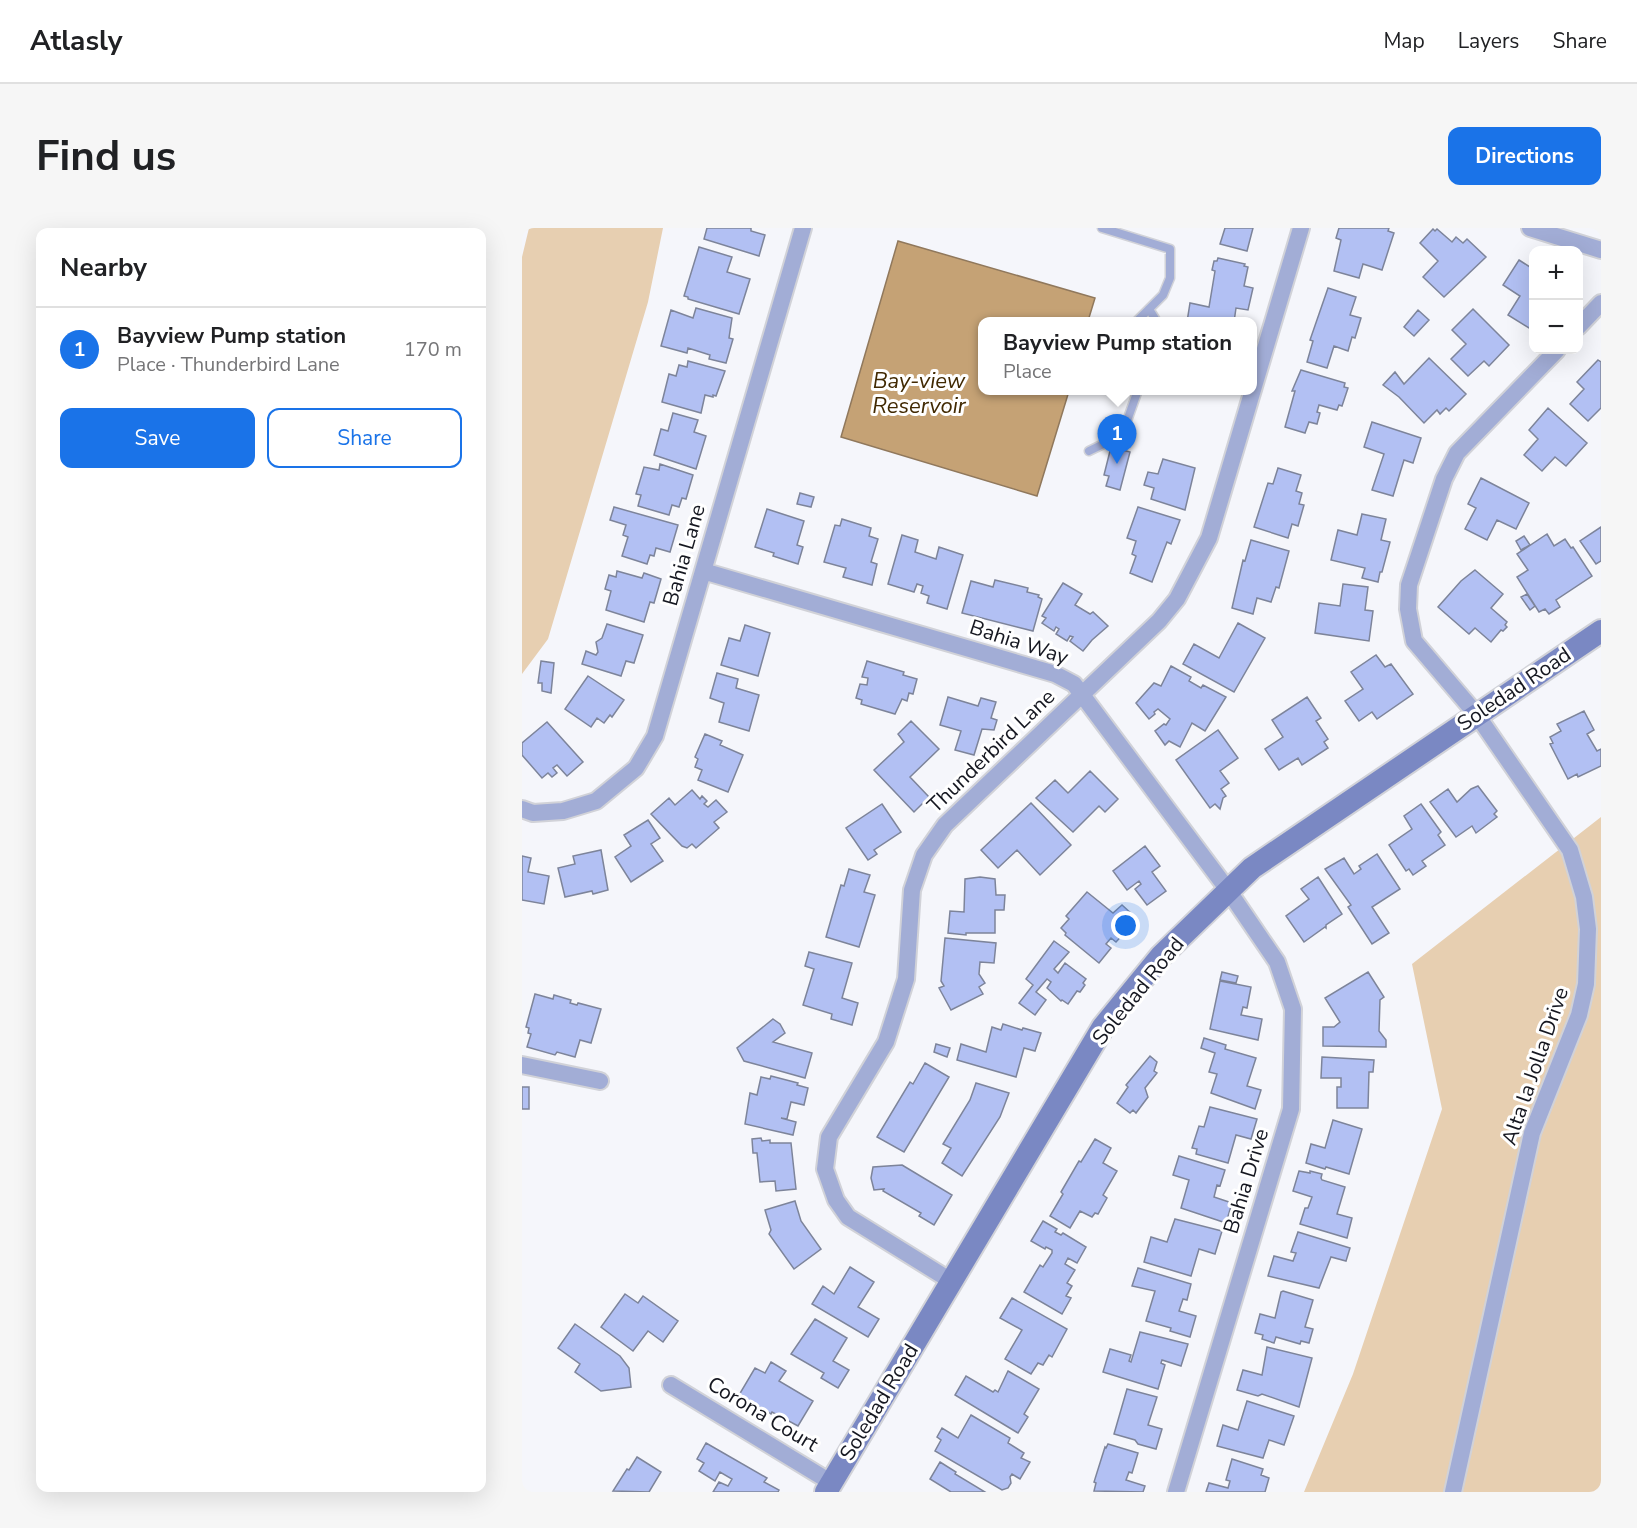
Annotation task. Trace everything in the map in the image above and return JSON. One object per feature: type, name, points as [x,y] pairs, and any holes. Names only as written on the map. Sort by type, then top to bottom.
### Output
[{"type":"street","name":"Bahia Lane","points":[[522,809],[533,813],[563,811],[596,801],[636,768],[655,736],[803,228]]},
{"type":"street","name":"Thunderbird Lane","points":[[1257,376],[1301,228]]},
{"type":"street","points":[[1530,228],[1601,250]]},
{"type":"street","points":[[1583,322],[1601,303]]},
{"type":"street","name":"Alta la Jolla Drive","points":[[1453,1492],[1532,1133],[1579,1015],[1586,984],[1587,918],[1584,897],[1570,850],[1477,715],[1414,641],[1408,609],[1409,585],[1444,479],[1457,453],[1553,354]]},
{"type":"street","name":"Thunderbird Lane","points":[[951,1281],[848,1217],[836,1200],[825,1169],[829,1137],[886,1042],[906,979],[912,890],[924,855],[945,825],[1159,621],[1177,599],[1209,538],[1251,395]]},
{"type":"street","name":"Bahia Way","points":[[703,571],[1055,674],[1074,684],[1228,890]]},
{"type":"street","name":"Soledad Road","points":[[829,1487],[1103,1027],[1161,956],[1252,868],[1601,630]]},
{"type":"street","name":"Bahia Drive","points":[[1176,1492],[1292,1109],[1293,1009],[1277,962],[1228,890]]},
{"type":"street","points":[[522,1065],[600,1081]]},
{"type":"street","name":"Corona Court","points":[[671,1385],[829,1487]]},
{"type":"lane","points":[[1102,228],[1170,249],[1170,278],[1163,295],[1140,317]]},
{"type":"lane","points":[[1149,309],[1154,317]]},
{"type":"lane","points":[[1089,451],[1122,435],[1136,395]]},
{"type":"shaded area","points":[[529,228],[663,228],[648,302],[548,639],[522,674],[522,257]]},
{"type":"shaded area","points":[[1601,817],[1601,1492],[1304,1492],[1353,1374],[1442,1109],[1412,964]]},
{"type":"water","name":"Bay-view Reservoir","points":[[898,241],[1095,298],[1089,317],[978,317],[978,395],[1068,395],[1037,496],[841,437]]},
{"type":"building","points":[[707,228],[751,228],[751,231],[765,235],[759,256],[704,239]]},
{"type":"building","points":[[1225,228],[1253,228],[1247,251],[1220,244]]},
{"type":"building","points":[[1339,228],[1389,228],[1388,231],[1394,233],[1382,270],[1363,264],[1359,278],[1334,271],[1341,240],[1336,238]]},
{"type":"building","points":[[1433,229],[1435,231],[1437,229],[1452,242],[1456,237],[1463,243],[1467,239],[1486,257],[1444,297],[1423,277],[1438,261],[1420,243]]},
{"type":"building","points":[[699,247],[732,257],[727,272],[750,279],[739,314],[684,296]]},
{"type":"building","points":[[1218,258],[1245,264],[1244,266],[1248,267],[1244,286],[1253,288],[1248,310],[1236,308],[1235,317],[1188,317],[1190,303],[1209,307],[1215,271],[1212,270],[1214,261]]},
{"type":"building","points":[[1519,260],[1529,266],[1529,328],[1508,315],[1520,296],[1503,285]]},
{"type":"building","points":[[1328,288],[1356,297],[1350,315],[1361,318],[1348,351],[1334,346],[1327,368],[1307,362],[1313,341],[1310,340]]},
{"type":"building","points":[[696,308],[732,318],[729,338],[733,339],[726,363],[709,359],[710,355],[688,348],[687,353],[661,346],[671,310],[693,318]]},
{"type":"building","points":[[1473,309],[1509,345],[1489,366],[1484,361],[1468,376],[1451,359],[1466,344],[1452,330]]},
{"type":"building","points":[[1418,310],[1429,320],[1414,336],[1404,327]]},
{"type":"building","points":[[1429,358],[1466,394],[1449,411],[1446,408],[1440,414],[1437,410],[1424,423],[1399,397],[1383,385],[1395,372],[1404,384]]},
{"type":"building","points":[[1598,360],[1601,362],[1601,408],[1588,421],[1570,404],[1584,389],[1577,382]]},
{"type":"building","points":[[688,361],[725,371],[716,396],[705,395],[701,413],[662,402],[669,374],[676,376],[679,365],[687,367]]},
{"type":"building","points":[[1301,370],[1345,383],[1344,387],[1348,388],[1342,406],[1339,405],[1337,410],[1319,405],[1317,412],[1320,413],[1317,424],[1309,422],[1305,433],[1285,427],[1295,391],[1292,391]]},
{"type":"building","points":[[1548,408],[1587,443],[1566,466],[1555,457],[1542,471],[1524,455],[1538,439],[1529,430]]},
{"type":"building","points":[[673,413],[698,420],[694,432],[706,436],[696,469],[654,455],[661,429],[668,431]]},
{"type":"building","points":[[1372,422],[1421,438],[1413,463],[1404,460],[1393,496],[1372,490],[1384,454],[1364,447]]},
{"type":"building","points":[[1111,447],[1130,452],[1120,490],[1106,486],[1109,476],[1104,475]]},
{"type":"building","points":[[1163,459],[1195,468],[1185,510],[1151,499],[1154,488],[1144,485],[1148,472],[1158,474]]},
{"type":"building","points":[[660,464],[693,475],[686,499],[682,498],[679,507],[672,505],[669,515],[638,506],[641,495],[636,494],[644,467],[659,470]]},
{"type":"building","points":[[1278,468],[1301,475],[1296,491],[1302,493],[1299,504],[1304,505],[1298,526],[1292,524],[1288,538],[1254,527],[1268,483],[1273,484]]},
{"type":"building","points":[[1481,478],[1529,503],[1516,529],[1497,520],[1487,540],[1465,529],[1476,508],[1468,504]]},
{"type":"building","points":[[800,493],[814,497],[811,507],[797,504]]},
{"type":"building","points":[[614,507],[678,525],[670,552],[656,548],[654,556],[650,555],[647,564],[622,556],[628,537],[623,535],[626,525],[610,520]]},
{"type":"building","points":[[1138,507],[1180,520],[1171,544],[1167,542],[1152,582],[1130,573],[1136,556],[1132,554],[1136,541],[1127,538]]},
{"type":"building","points":[[767,509],[804,521],[797,545],[803,547],[798,564],[755,547]]},
{"type":"building","points":[[1362,514],[1386,519],[1381,540],[1390,542],[1378,582],[1362,578],[1365,568],[1331,560],[1338,530],[1357,535]]},
{"type":"building","points":[[842,519],[871,528],[869,536],[878,539],[871,562],[877,564],[872,585],[843,577],[846,568],[824,562],[835,525],[840,526]]},
{"type":"building","points":[[1601,527],[1601,561],[1596,564],[1580,541]]},
{"type":"building","points":[[1547,534],[1554,546],[1565,539],[1592,576],[1556,600],[1560,607],[1549,614],[1545,609],[1539,612],[1517,577],[1528,570],[1517,554]]},
{"type":"building","points":[[902,535],[918,540],[915,552],[936,559],[939,547],[963,555],[947,609],[927,603],[929,596],[921,593],[923,586],[917,584],[914,592],[888,584]]},
{"type":"building","points":[[1524,536],[1530,545],[1521,550],[1516,541]]},
{"type":"building","points":[[1251,540],[1289,551],[1279,588],[1276,587],[1271,602],[1257,598],[1253,614],[1232,608],[1243,560],[1245,561]]},
{"type":"building","points":[[1475,570],[1503,594],[1491,608],[1507,622],[1505,625],[1507,627],[1501,630],[1491,642],[1475,628],[1469,634],[1438,607],[1461,581]]},
{"type":"building","points":[[617,571],[642,578],[644,573],[661,579],[654,603],[650,602],[644,622],[606,610],[611,591],[605,589],[609,575],[616,577]]},
{"type":"building","points":[[995,580],[1028,588],[1027,592],[1039,595],[1038,597],[1042,599],[1033,631],[962,613],[971,581],[993,587]]},
{"type":"building","points":[[1063,583],[1082,594],[1075,605],[1090,614],[1093,612],[1108,626],[1083,651],[1070,641],[1073,637],[1070,636],[1067,641],[1056,634],[1059,629],[1056,627],[1054,631],[1042,623],[1046,618],[1042,616]]},
{"type":"building","points":[[1343,584],[1368,587],[1365,610],[1373,611],[1369,641],[1315,633],[1319,603],[1340,606]]},
{"type":"building","points":[[1527,594],[1535,606],[1530,610],[1521,597]]},
{"type":"building","points":[[1238,623],[1265,638],[1234,692],[1183,664],[1194,644],[1219,658]]},
{"type":"building","points":[[607,624],[643,635],[634,663],[626,661],[621,676],[582,664],[586,651],[596,655],[598,652],[596,642],[602,638]]},
{"type":"building","points":[[745,625],[770,633],[758,676],[721,665],[729,638],[740,641]]},
{"type":"building","points":[[1376,655],[1385,667],[1391,664],[1413,694],[1377,719],[1372,712],[1359,721],[1345,701],[1363,689],[1351,672]]},
{"type":"building","points":[[541,661],[554,663],[551,693],[542,691],[542,683],[538,683]]},
{"type":"building","points":[[867,661],[904,672],[903,675],[917,679],[913,694],[909,693],[907,701],[902,699],[895,714],[861,704],[862,700],[856,698],[860,684],[867,685],[868,678],[862,677]]},
{"type":"building","points":[[1171,666],[1191,677],[1189,681],[1201,688],[1203,685],[1226,697],[1205,731],[1192,723],[1180,747],[1169,741],[1165,745],[1155,731],[1164,724],[1166,725],[1170,719],[1158,709],[1149,719],[1136,703],[1154,683],[1161,686]]},
{"type":"building","points":[[717,673],[738,679],[736,688],[759,695],[749,731],[719,722],[724,703],[710,698]]},
{"type":"building","points":[[588,676],[624,700],[612,717],[610,715],[604,723],[597,718],[591,727],[565,709]]},
{"type":"building","points":[[948,697],[978,706],[981,698],[996,702],[991,718],[997,720],[994,730],[982,729],[974,755],[955,750],[961,731],[940,725]]},
{"type":"building","points":[[1307,697],[1321,718],[1316,721],[1328,739],[1324,742],[1328,748],[1302,765],[1298,758],[1279,770],[1265,749],[1283,737],[1272,720]]},
{"type":"building","points":[[1584,711],[1594,730],[1587,734],[1597,751],[1601,749],[1601,766],[1578,777],[1577,774],[1568,779],[1550,744],[1553,743],[1550,737],[1561,731],[1557,724]]},
{"type":"building","points":[[911,721],[939,749],[910,777],[929,797],[914,812],[874,770],[904,742],[898,734]]},
{"type":"building","points":[[547,722],[583,762],[567,776],[557,765],[553,768],[557,773],[552,777],[548,773],[542,778],[522,755],[522,743]]},
{"type":"building","points":[[1218,730],[1238,758],[1220,771],[1229,783],[1221,789],[1226,796],[1223,798],[1220,809],[1215,804],[1210,808],[1176,760]]},
{"type":"building","points":[[705,734],[722,741],[720,745],[743,755],[728,792],[698,780],[702,770],[695,767],[698,759],[695,757]]},
{"type":"building","points":[[1090,771],[1118,799],[1105,812],[1099,806],[1073,832],[1036,798],[1055,780],[1068,793]]},
{"type":"building","points":[[1478,786],[1497,811],[1494,814],[1497,817],[1476,833],[1472,826],[1456,837],[1430,802],[1448,789],[1457,802],[1471,789]]},
{"type":"building","points":[[692,790],[700,799],[702,796],[707,801],[704,804],[708,807],[716,800],[727,812],[714,822],[719,828],[696,848],[692,844],[687,848],[682,846],[651,814],[669,798],[675,805]]},
{"type":"building","points":[[1031,803],[1071,845],[1040,875],[1017,850],[998,868],[981,850]]},
{"type":"building","points":[[882,804],[901,832],[874,850],[877,854],[868,860],[846,828]]},
{"type":"building","points":[[1421,804],[1441,832],[1438,835],[1445,845],[1422,861],[1426,866],[1413,875],[1409,869],[1406,871],[1389,845],[1412,829],[1404,816]]},
{"type":"building","points":[[648,820],[660,838],[651,844],[663,861],[631,882],[615,857],[631,846],[624,835]]},
{"type":"building","points":[[1145,846],[1160,866],[1152,872],[1166,891],[1147,905],[1135,889],[1141,884],[1139,881],[1127,890],[1113,871]]},
{"type":"building","points":[[601,850],[608,890],[565,897],[558,868],[575,864],[573,856]]},
{"type":"building","points":[[1377,854],[1400,889],[1372,907],[1389,933],[1372,944],[1348,907],[1351,905],[1325,869],[1344,858],[1354,874],[1361,869],[1359,866]]},
{"type":"building","points":[[522,856],[531,858],[528,872],[549,876],[544,904],[522,900]]},
{"type":"building","points":[[849,869],[870,875],[864,892],[875,895],[859,947],[826,937],[841,885],[844,886]]},
{"type":"building","points":[[980,877],[995,879],[996,895],[1005,895],[1004,910],[995,910],[995,933],[966,933],[966,935],[948,933],[950,911],[964,912],[965,879]]},
{"type":"building","points":[[1318,877],[1342,914],[1304,942],[1286,916],[1309,899],[1301,889]]},
{"type":"building","points":[[1087,892],[1113,913],[1122,905],[1133,915],[1127,921],[1133,926],[1116,942],[1111,938],[1106,944],[1111,948],[1099,963],[1065,935],[1066,933],[1061,928],[1069,919],[1066,916]]},
{"type":"building","points":[[945,938],[996,943],[994,963],[980,962],[979,974],[985,983],[979,987],[983,994],[951,1010],[939,988],[944,986],[941,981]]},
{"type":"building","points":[[1054,941],[1069,952],[1054,969],[1058,973],[1065,963],[1086,979],[1083,983],[1085,985],[1080,992],[1077,991],[1068,1004],[1061,1001],[1047,988],[1051,982],[1047,979],[1036,992],[1046,1000],[1035,1015],[1019,1003],[1033,985],[1026,979]]},
{"type":"building","points":[[809,952],[852,963],[842,998],[858,1003],[852,1025],[831,1019],[832,1014],[803,1005],[814,969],[805,966]]},
{"type":"building","points":[[1222,972],[1238,976],[1236,983],[1220,980]]},
{"type":"building","points":[[1368,972],[1384,997],[1380,1000],[1379,1031],[1386,1040],[1386,1047],[1323,1046],[1323,1027],[1334,1027],[1340,1022],[1325,998]]},
{"type":"building","points":[[1220,981],[1251,987],[1247,1008],[1243,1007],[1241,1015],[1262,1019],[1258,1040],[1210,1029]]},
{"type":"building","points":[[535,994],[553,999],[554,995],[571,1000],[570,1003],[601,1009],[591,1043],[580,1040],[575,1057],[557,1052],[555,1055],[527,1047],[531,1034],[528,1033],[529,1028],[526,1027]]},
{"type":"building","points":[[773,1019],[780,1024],[785,1033],[773,1042],[812,1053],[805,1078],[744,1061],[737,1048]]},
{"type":"building","points":[[1003,1024],[1041,1033],[1035,1051],[1024,1048],[1016,1077],[957,1060],[961,1044],[986,1052],[992,1027],[1001,1030]]},
{"type":"building","points":[[1204,1038],[1226,1045],[1225,1049],[1256,1058],[1247,1086],[1261,1090],[1255,1109],[1211,1093],[1217,1074],[1209,1072],[1215,1053],[1201,1048]]},
{"type":"building","points":[[936,1044],[950,1048],[947,1057],[934,1052]]},
{"type":"building","points":[[1150,1056],[1157,1062],[1154,1071],[1157,1073],[1145,1088],[1148,1097],[1136,1113],[1133,1110],[1130,1113],[1117,1103],[1128,1087],[1126,1085]]},
{"type":"building","points":[[1322,1057],[1374,1060],[1373,1072],[1369,1072],[1368,1108],[1337,1108],[1337,1087],[1341,1087],[1341,1078],[1321,1078]]},
{"type":"building","points":[[925,1063],[949,1077],[904,1152],[877,1137],[910,1082],[913,1084]]},
{"type":"building","points":[[771,1076],[808,1088],[804,1105],[791,1102],[787,1119],[781,1118],[796,1122],[793,1135],[745,1124],[750,1093],[757,1095],[761,1077],[770,1079]]},
{"type":"building","points":[[976,1083],[1009,1093],[1000,1117],[962,1176],[942,1163],[951,1148],[943,1144],[970,1100]]},
{"type":"building","points":[[522,1087],[529,1087],[529,1109],[522,1109]]},
{"type":"building","points":[[1210,1107],[1257,1119],[1251,1139],[1236,1135],[1228,1163],[1196,1154],[1197,1149],[1192,1148],[1199,1126],[1204,1127]]},
{"type":"building","points":[[1333,1120],[1362,1129],[1349,1174],[1306,1163],[1311,1144],[1325,1148]]},
{"type":"building","points":[[761,1138],[762,1141],[770,1140],[770,1143],[791,1143],[796,1189],[776,1191],[775,1181],[760,1182],[757,1153],[753,1153],[752,1139]]},
{"type":"building","points":[[1095,1139],[1111,1148],[1103,1163],[1117,1171],[1103,1195],[1107,1198],[1098,1214],[1095,1213],[1092,1217],[1080,1211],[1070,1228],[1050,1216],[1079,1161],[1081,1162]]},
{"type":"building","points":[[1179,1156],[1225,1170],[1214,1197],[1232,1203],[1226,1223],[1181,1208],[1189,1180],[1173,1175]]},
{"type":"building","points":[[902,1165],[952,1195],[934,1225],[919,1216],[921,1213],[883,1191],[884,1189],[874,1190],[871,1178],[873,1167]]},
{"type":"building","points":[[1299,1171],[1322,1174],[1322,1180],[1345,1187],[1337,1214],[1352,1218],[1347,1238],[1300,1224],[1305,1208],[1308,1208],[1312,1197],[1293,1191]]},
{"type":"building","points":[[795,1201],[801,1221],[821,1249],[794,1269],[769,1234],[771,1230],[765,1210]]},
{"type":"building","points":[[1175,1219],[1222,1231],[1215,1254],[1199,1249],[1191,1276],[1144,1262],[1151,1237],[1167,1242]]},
{"type":"building","points":[[1043,1221],[1057,1229],[1055,1232],[1061,1235],[1063,1233],[1086,1247],[1077,1263],[1068,1258],[1065,1264],[1075,1270],[1067,1283],[1072,1286],[1066,1296],[1071,1298],[1062,1314],[1024,1292],[1040,1265],[1043,1267],[1052,1253],[1052,1250],[1046,1247],[1045,1249],[1031,1241]]},
{"type":"building","points":[[1298,1232],[1350,1248],[1346,1261],[1331,1257],[1319,1288],[1268,1276],[1274,1256],[1293,1261],[1296,1253],[1291,1252]]},
{"type":"building","points":[[850,1267],[874,1282],[858,1307],[879,1319],[868,1337],[812,1304],[823,1286],[834,1294]]},
{"type":"building","points":[[1138,1268],[1191,1284],[1187,1300],[1183,1299],[1179,1311],[1196,1316],[1190,1337],[1170,1331],[1171,1328],[1146,1321],[1155,1291],[1132,1286]]},
{"type":"building","points":[[1283,1291],[1313,1300],[1305,1327],[1313,1329],[1309,1343],[1301,1341],[1300,1344],[1276,1337],[1274,1343],[1262,1339],[1263,1335],[1255,1333],[1260,1314],[1275,1318]]},
{"type":"building","points":[[625,1294],[638,1303],[643,1296],[678,1321],[663,1342],[648,1331],[633,1351],[601,1327]]},
{"type":"building","points":[[1012,1298],[1067,1329],[1052,1357],[1049,1355],[1043,1365],[1038,1363],[1031,1374],[1005,1359],[1022,1330],[1000,1318]]},
{"type":"building","points":[[815,1319],[847,1338],[833,1361],[849,1370],[838,1388],[821,1378],[824,1373],[791,1354]]},
{"type":"building","points":[[575,1324],[620,1356],[629,1368],[631,1387],[601,1391],[575,1372],[580,1364],[558,1348]]},
{"type":"building","points":[[1140,1332],[1188,1344],[1181,1366],[1162,1360],[1161,1363],[1165,1365],[1158,1389],[1103,1372],[1110,1349],[1131,1355],[1129,1361],[1131,1362]]},
{"type":"building","points":[[1267,1347],[1312,1358],[1299,1407],[1262,1394],[1258,1396],[1237,1390],[1243,1370],[1262,1375]]},
{"type":"building","points":[[771,1362],[786,1371],[779,1381],[813,1401],[798,1426],[772,1412],[771,1414],[739,1395],[755,1368],[765,1373]]},
{"type":"building","points":[[1008,1371],[1039,1389],[1024,1414],[1028,1417],[1018,1433],[955,1395],[966,1376],[993,1392],[995,1390],[998,1392]]},
{"type":"building","points":[[1127,1389],[1157,1397],[1148,1425],[1162,1429],[1156,1449],[1114,1434]]},
{"type":"building","points":[[1247,1401],[1294,1416],[1284,1445],[1269,1440],[1263,1458],[1217,1446],[1223,1425],[1238,1430]]},
{"type":"building","points":[[971,1415],[1010,1438],[1008,1443],[1024,1453],[1021,1458],[1030,1462],[1020,1479],[1012,1474],[1008,1488],[1002,1490],[935,1451],[941,1440],[937,1437],[942,1428],[958,1438]]},
{"type":"building","points":[[706,1443],[767,1478],[764,1482],[779,1490],[778,1492],[713,1492],[719,1482],[728,1486],[732,1479],[720,1472],[715,1481],[699,1471],[704,1463],[697,1459]]},
{"type":"building","points":[[1108,1444],[1138,1453],[1132,1473],[1129,1472],[1126,1480],[1145,1486],[1143,1492],[1094,1491],[1096,1483],[1094,1482]]},
{"type":"building","points":[[637,1457],[661,1472],[649,1492],[613,1491],[627,1469],[629,1470]]},
{"type":"building","points":[[1232,1459],[1263,1469],[1261,1475],[1269,1478],[1265,1492],[1206,1492],[1209,1483],[1228,1488],[1230,1481],[1226,1480]]},
{"type":"building","points":[[940,1462],[985,1492],[951,1492],[930,1479]]},
{"type":"place","name":"Bayview Pump station","points":[[1117,464]]}]
